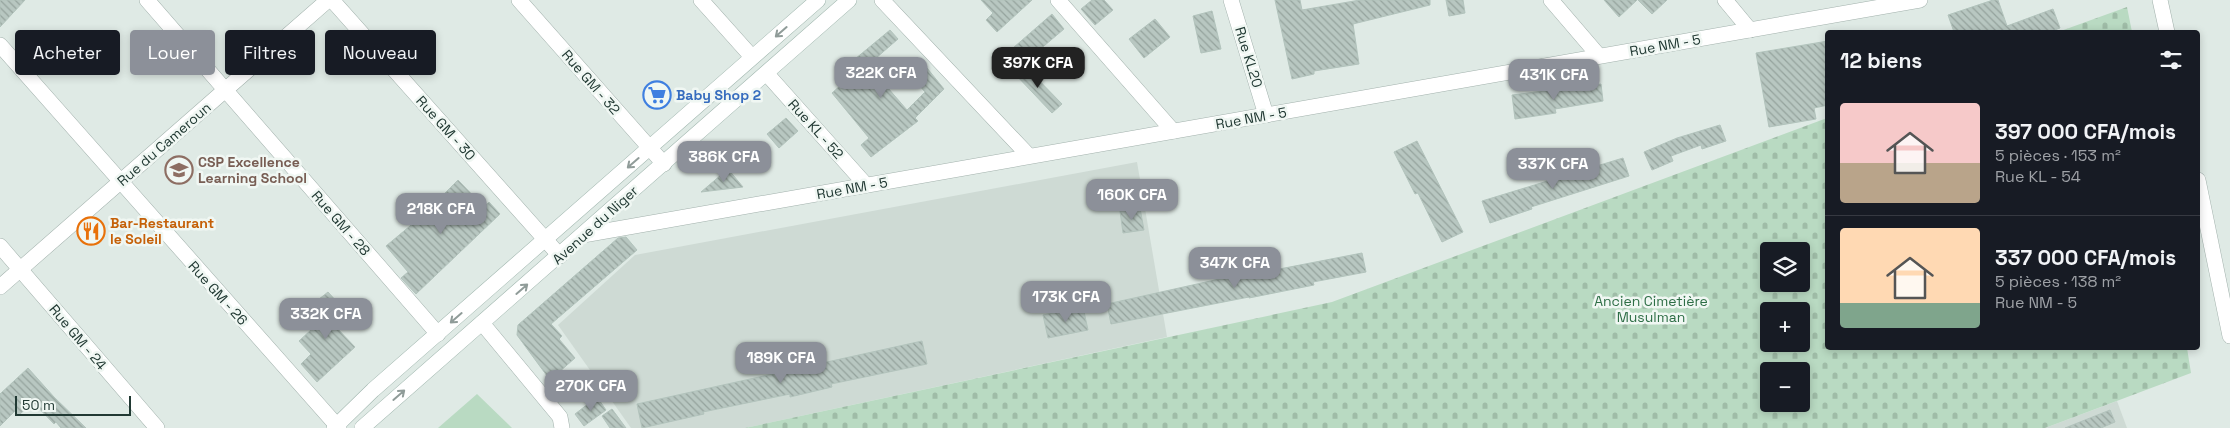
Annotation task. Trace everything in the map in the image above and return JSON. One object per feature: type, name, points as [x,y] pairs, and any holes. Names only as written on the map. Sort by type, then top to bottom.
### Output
[{"type":"street","name":"Rue GM - 28","points":[[146,0],[438,334]]},
{"type":"street","name":"Rue du Cameroun","points":[[0,287],[330,0]]},
{"type":"street","name":"Rue GM - 30","points":[[330,0],[560,256]]},
{"type":"street","name":"Rue GM - 32","points":[[519,0],[664,164]]},
{"type":"street","points":[[701,0],[752,57]]},
{"type":"street","name":"Avenue du Niger","points":[[337,427],[373,390],[818,0]]},
{"type":"street","name":"Avenue du Niger","points":[[362,428],[850,0]]},
{"type":"street","points":[[882,0],[1029,156]]},
{"type":"street","points":[[1058,0],[1173,131]]},
{"type":"street","name":"Rue KL20","points":[[1231,0],[1266,115]]},
{"type":"street","points":[[1551,0],[1599,56]]},
{"type":"street","points":[[1725,0],[1750,30]]},
{"type":"street","name":"Rue NM - 5","points":[[583,235],[1915,0]]},
{"type":"street","points":[[2160,0],[2167,30]]},
{"type":"street","name":"Rue GM - 26","points":[[0,45],[337,427]]},
{"type":"street","name":"Rue KL - 52","points":[[767,74],[866,185]]},
{"type":"street","points":[[2200,190],[2230,336]]},
{"type":"street","name":"Rue GM - 24","points":[[0,246],[157,428]]},
{"type":"street","points":[[482,323],[560,417],[562,428]]},
{"type":"shaded area","points":[[1137,162],[1167,337],[745,428],[631,428],[558,325],[635,255]]},
{"type":"shaded area","points":[[2117,401],[2127,428],[2045,428]]},
{"type":"green space","points":[[2127,7],[2132,30],[2064,30]]},
{"type":"green space","name":"Ancien Cimetière Musulman","points":[[1825,119],[1825,350],[2187,350],[2191,373],[2045,428],[745,428],[1332,302]]},
{"type":"green space","points":[[477,394],[512,428],[438,428]]},
{"type":"building","points":[[0,0],[25,0],[0,27]]},
{"type":"building","points":[[981,0],[1032,0],[997,32],[986,20],[993,13]]},
{"type":"building","points":[[1092,0],[1104,0],[1113,10],[1095,25],[1081,9]]},
{"type":"building","points":[[1275,0],[1300,0],[1302,10],[1360,0],[1430,0],[1430,5],[1353,24],[1359,64],[1314,71],[1314,74],[1292,79]]},
{"type":"building","points":[[1446,0],[1463,0],[1465,13],[1449,16]]},
{"type":"building","points":[[1604,0],[1637,0],[1619,17]]},
{"type":"building","points":[[1638,0],[1667,0],[1652,14]]},
{"type":"building","points":[[1998,0],[2007,26],[2053,9],[2060,28],[2054,30],[1953,30],[1948,15]]},
{"type":"building","points":[[1212,11],[1221,49],[1201,53],[1193,16]]},
{"type":"building","points":[[1052,14],[1064,29],[1025,62],[1013,48]]},
{"type":"building","points":[[1155,19],[1170,37],[1144,58],[1129,39]]},
{"type":"building","points":[[890,30],[898,39],[868,65],[907,110],[925,92],[914,79],[927,68],[944,89],[915,118],[918,121],[871,157],[861,145],[869,138],[832,93],[841,85],[839,82],[853,70],[849,64]]},
{"type":"building","points":[[1825,42],[1825,106],[1814,108],[1816,119],[1769,127],[1756,53]]},
{"type":"building","points":[[1023,64],[1062,104],[1052,113],[1014,73]]},
{"type":"building","points":[[1601,84],[1603,101],[1555,109],[1556,113],[1515,119],[1512,95],[1553,90],[1553,92]]},
{"type":"building","points":[[786,118],[798,131],[779,148],[767,134]]},
{"type":"building","points":[[1720,125],[1726,141],[1702,149],[1701,145],[1671,156],[1673,161],[1652,170],[1644,152],[1677,138]]},
{"type":"building","points":[[1417,141],[1463,232],[1442,242],[1418,193],[1415,194],[1394,152]]},
{"type":"building","points":[[1623,158],[1629,176],[1531,207],[1532,209],[1490,223],[1482,201]]},
{"type":"building","points":[[728,169],[743,187],[701,192]]},
{"type":"building","points":[[458,180],[484,207],[489,202],[500,214],[416,294],[401,278],[408,272],[386,246],[422,216]]},
{"type":"building","points":[[1140,208],[1144,230],[1123,233],[1120,211]]},
{"type":"building","points":[[626,237],[637,250],[551,324],[562,336],[559,339],[575,358],[550,380],[517,335],[518,325],[618,238]]},
{"type":"building","points":[[1362,253],[1366,272],[1313,282],[1314,285],[1111,324],[1107,304],[1233,276],[1233,278]]},
{"type":"building","points":[[328,292],[347,313],[333,324],[355,347],[317,382],[301,364],[311,354],[299,341],[326,316],[314,303]]},
{"type":"building","points":[[1083,307],[1088,330],[1048,338],[1043,315]]},
{"type":"building","points":[[922,341],[927,364],[831,384],[832,387],[790,397],[790,394],[703,412],[704,414],[642,428],[637,404]]},
{"type":"building","points":[[28,368],[86,428],[61,428],[56,422],[54,424],[33,402],[19,415],[15,411],[0,426],[0,394]]},
{"type":"building","points":[[597,397],[606,410],[584,426],[575,414]]},
{"type":"building","points":[[612,409],[626,428],[610,428],[602,416]]},
{"type":"building","points":[[2110,410],[2115,422],[2101,428],[2065,428]]},
{"type":"place","name":"Baby Shop 2","points":[[657,95]]},
{"type":"place","name":"CSP Excellence Learning School","points":[[179,170]]},
{"type":"place","name":"Bar-Restaurant le Soleil","points":[[91,231]]}]
